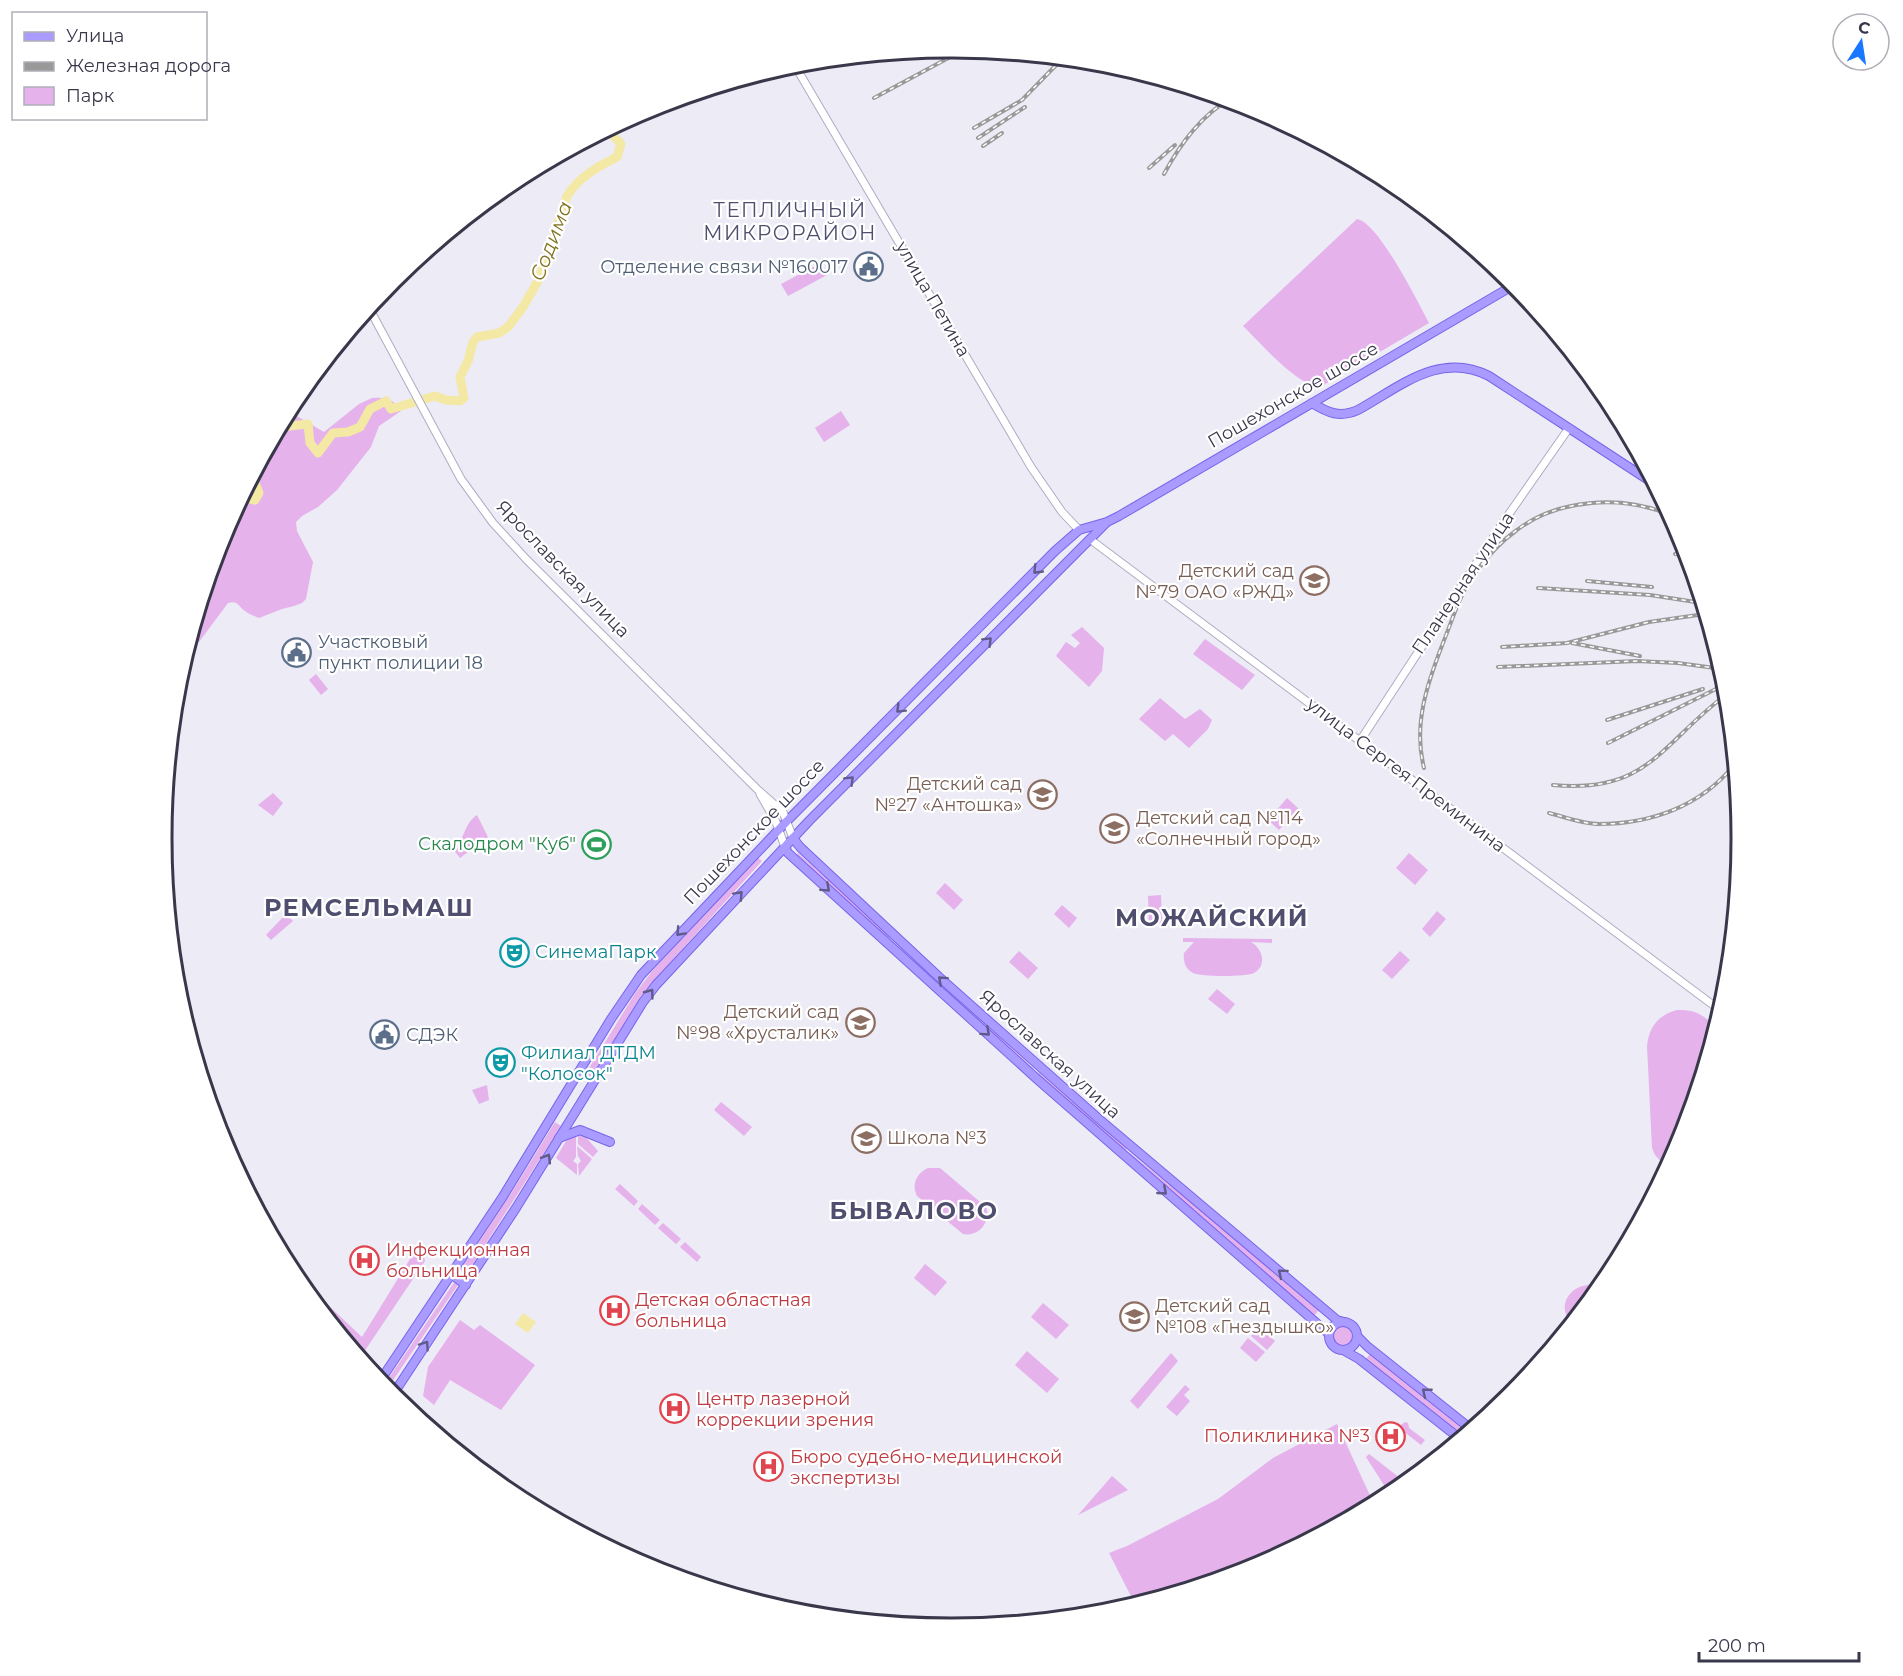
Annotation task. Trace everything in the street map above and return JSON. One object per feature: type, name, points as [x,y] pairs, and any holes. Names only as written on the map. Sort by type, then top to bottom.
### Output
[{"type":"main road","name":"Пошехонское шоссе","points":[[385,1373],[502,1198],[641,975],[806,801],[1079,530],[1107,522],[1506,290]]},
{"type":"main road","points":[[1312,403],[1331,413],[1346,414],[1358,410],[1424,374],[1442,368],[1461,366],[1489,376],[1642,476]]},
{"type":"main road","name":"Пошехонское шоссе","points":[[398,1387],[466,1284],[656,985],[818,812],[1107,522]]},
{"type":"main road","points":[[1079,530],[1091,540]]},
{"type":"main road","points":[[996,612],[1006,622]]},
{"type":"main road","points":[[806,801],[808,811],[818,812]]},
{"type":"main road","name":"Ярославская улица","points":[[793,838],[800,848],[900,941],[1099,1119],[1337,1320],[1344,1322]]},
{"type":"main road","name":"Ярославская улица","points":[[785,847],[788,853],[892,948],[1149,1178],[1316,1320],[1329,1334]]},
{"type":"main road","points":[[757,852],[766,852],[769,856],[769,864]]},
{"type":"main road","points":[[892,948],[891,940],[900,941]]},
{"type":"main road","points":[[578,1073],[578,1080],[583,1086],[594,1081]]},
{"type":"main road","points":[[563,1097],[577,1107]]},
{"type":"main road","points":[[549,1122],[559,1119],[563,1121],[564,1129]]},
{"type":"main road","points":[[559,1138],[580,1130],[610,1142]]},
{"type":"main road","points":[[451,1274],[466,1284]]},
{"type":"main road","points":[[1453,1434],[1351,1353],[1333,1346],[1329,1341],[1329,1334],[1335,1324],[1344,1322],[1352,1325],[1357,1336],[1368,1347],[1465,1424]]},
{"type":"main road","points":[[1343,1350],[1352,1347],[1357,1336]]},
{"type":"street","name":"улица Петина","points":[[799,73],[1031,467],[1062,512],[1079,530]]},
{"type":"street","name":"Ярославская улица","points":[[373,316],[461,479],[493,523],[527,560],[757,789],[779,808],[793,838]]},
{"type":"street","name":"Планерная улица","points":[[1360,741],[1502,524],[1569,428]]},
{"type":"street","name":"улица Сергея Преминина","points":[[1091,540],[1712,1005]]},
{"type":"street","name":"Ярославская улица","points":[[757,789],[779,829],[785,847]]},
{"type":"green space","points":[[1357,219],[1366,223],[1386,248],[1429,323],[1322,386],[1312,385],[1280,363],[1243,326]]},
{"type":"green space","points":[[821,263],[827,275],[788,296],[781,284]]},
{"type":"green space","points":[[372,398],[382,398],[395,404],[401,411],[379,426],[371,447],[337,490],[296,522],[297,531],[313,562],[306,599],[302,603],[259,618],[236,603],[228,603],[198,642],[213,587],[231,540],[252,493],[296,416],[324,432],[359,404]]},
{"type":"green space","points":[[841,411],[850,425],[824,442],[815,428]]},
{"type":"green space","points":[[1082,627],[1104,648],[1102,671],[1089,687],[1056,656],[1066,642],[1075,648],[1080,643],[1071,635]]},
{"type":"green space","points":[[1205,639],[1255,675],[1242,690],[1193,654]]},
{"type":"green space","points":[[316,674],[328,689],[321,695],[309,680]]},
{"type":"green space","points":[[1160,698],[1185,719],[1200,709],[1212,720],[1208,729],[1189,748],[1173,734],[1165,741],[1139,719]]},
{"type":"green space","points":[[273,793],[283,803],[273,816],[258,805]]},
{"type":"green space","points":[[1287,798],[1299,809],[1279,830],[1268,820]]},
{"type":"green space","points":[[477,815],[488,837],[460,858],[453,849],[460,841],[469,822]]},
{"type":"green space","points":[[798,853],[890,936],[887,939],[795,857]]},
{"type":"green space","points":[[1409,853],[1428,870],[1415,885],[1396,868]]},
{"type":"green space","points":[[757,857],[762,861],[641,996],[589,1081],[583,1078],[636,992],[654,969]]},
{"type":"green space","points":[[945,883],[963,900],[954,910],[936,893]]},
{"type":"green space","points":[[1161,895],[1162,923],[1149,924],[1148,896]]},
{"type":"green space","points":[[1062,905],[1077,918],[1069,928],[1054,914]]},
{"type":"green space","points":[[1437,911],[1446,919],[1430,937],[1422,929]]},
{"type":"green space","points":[[286,914],[293,921],[271,940],[266,935]]},
{"type":"green space","points":[[1183,938],[1272,939],[1272,943],[1251,942],[1258,948],[1262,957],[1261,966],[1254,973],[1214,976],[1193,973],[1186,967],[1184,953],[1194,942],[1183,942]]},
{"type":"green space","points":[[1019,951],[1038,968],[1028,979],[1009,962]]},
{"type":"green space","points":[[1400,951],[1410,960],[1392,979],[1382,970]]},
{"type":"green space","points":[[941,983],[1034,1069],[1031,1072],[938,986]]},
{"type":"green space","points":[[1217,989],[1235,1004],[1227,1014],[1208,999]]},
{"type":"green space","points":[[1689,1011],[1699,1014],[1709,1021],[1690,1089],[1661,1161],[1652,1148],[1647,1046],[1652,1028],[1670,1012]]},
{"type":"green space","points":[[1038,1072],[1127,1149],[1124,1152],[1035,1076]]},
{"type":"green space","points":[[487,1085],[489,1100],[479,1104],[472,1090]]},
{"type":"green space","points":[[721,1102],[752,1127],[744,1136],[714,1110]]},
{"type":"green space","points":[[555,1122],[561,1126],[467,1273],[462,1273],[461,1269]]},
{"type":"green space","points":[[580,1134],[584,1135],[598,1151],[593,1157],[578,1144]]},
{"type":"green space","points":[[576,1135],[576,1157],[573,1161],[577,1164],[577,1175],[556,1158],[566,1141]]},
{"type":"green space","points":[[577,1146],[592,1159],[579,1176],[578,1164],[581,1161]]},
{"type":"green space","points":[[1130,1153],[1319,1310],[1314,1316],[1128,1156]]},
{"type":"green space","points":[[928,1168],[940,1168],[986,1207],[987,1218],[979,1231],[963,1234],[917,1196],[916,1179]]},
{"type":"green space","points":[[620,1184],[638,1201],[634,1206],[615,1189]]},
{"type":"green space","points":[[642,1204],[660,1220],[655,1225],[638,1209]]},
{"type":"green space","points":[[663,1223],[681,1239],[676,1244],[658,1228]]},
{"type":"green space","points":[[685,1242],[701,1257],[697,1262],[680,1247]]},
{"type":"green space","points":[[415,1251],[423,1253],[425,1261],[364,1351],[326,1303],[362,1337]]},
{"type":"green space","points":[[925,1264],[947,1282],[935,1296],[914,1278]]},
{"type":"green space","points":[[455,1281],[458,1285],[392,1381],[389,1377]]},
{"type":"green space","points":[[1590,1285],[1567,1316],[1565,1309],[1567,1298],[1571,1292]]},
{"type":"green space","points":[[1043,1303],[1069,1325],[1056,1339],[1031,1317]]},
{"type":"green space","points":[[460,1320],[474,1330],[480,1325],[535,1365],[501,1410],[450,1380],[434,1405],[423,1396],[428,1367]]},
{"type":"green space","points":[[1342,1325],[1352,1332],[1353,1336],[1346,1346],[1342,1347],[1332,1340],[1331,1336],[1338,1326]]},
{"type":"green space","points":[[1259,1327],[1275,1341],[1267,1350],[1251,1336]]},
{"type":"green space","points":[[1248,1338],[1265,1352],[1256,1362],[1240,1348]]},
{"type":"green space","points":[[1027,1351],[1059,1379],[1047,1393],[1015,1365]]},
{"type":"green space","points":[[1171,1353],[1178,1361],[1138,1409],[1130,1401]]},
{"type":"green space","points":[[1370,1354],[1461,1427],[1456,1431],[1365,1360]]},
{"type":"green space","points":[[1185,1385],[1190,1389],[1184,1395],[1190,1401],[1177,1416],[1166,1407]]},
{"type":"green space","points":[[1405,1422],[1425,1440],[1421,1445],[1398,1427]]},
{"type":"green space","points":[[1337,1424],[1370,1495],[1296,1537],[1250,1558],[1202,1576],[1131,1596],[1109,1553],[1218,1499],[1273,1458]]},
{"type":"green space","points":[[1369,1454],[1398,1476],[1385,1486],[1366,1457]]},
{"type":"green space","points":[[1112,1476],[1128,1490],[1078,1515]]},
{"type":"shaded area","points":[[523,1313],[536,1322],[528,1333],[515,1324]]},
{"type":"waterway","name":"Содима","points":[[290,426],[308,424],[310,443],[318,453],[333,433],[348,432],[360,427],[370,409],[386,401],[391,409],[435,396],[460,401],[464,398],[460,377],[468,361],[473,342],[477,337],[499,333],[508,327],[523,307],[539,279],[567,196],[589,173],[617,157],[621,144],[614,136]]},
{"type":"waterway","name":"Содима","points":[[249,499],[255,500],[259,493],[256,486]]},
{"type":"railway","points":[[874,98],[948,58]]},
{"type":"railway","points":[[974,128],[1022,100],[1056,65]]},
{"type":"railway","points":[[1164,174],[1191,133],[1219,106]]},
{"type":"railway","points":[[978,138],[1025,107]]},
{"type":"railway","points":[[983,146],[1002,133]]},
{"type":"railway","points":[[1149,168],[1175,145]]},
{"type":"railway","points":[[1424,768],[1420,736],[1427,689],[1464,592],[1473,576],[1493,551],[1534,519],[1571,506],[1592,503],[1632,504],[1659,511]]},
{"type":"railway","points":[[1587,581],[1652,587]]},
{"type":"railway","points":[[1538,588],[1650,595],[1694,602]]},
{"type":"railway","points":[[1502,647],[1567,643],[1649,622],[1698,615]]},
{"type":"railway","points":[[1572,643],[1640,656]]},
{"type":"railway","points":[[1498,667],[1637,661],[1712,668]]},
{"type":"railway","points":[[1607,720],[1703,689]]},
{"type":"railway","points":[[1608,743],[1716,689]]},
{"type":"railway","points":[[1553,785],[1585,786],[1612,781],[1633,773],[1652,761],[1718,701]]},
{"type":"railway","points":[[1549,813],[1593,824],[1637,821],[1674,810],[1690,802],[1706,792],[1728,772]]},
{"type":"place","name":"Отделение связи №160017","points":[[869,267]]},
{"type":"place","name":"Детский сад №79 ОАО «РЖД»","points":[[1315,581]]},
{"type":"place","name":"Участковый пункт полиции 18","points":[[297,652]]},
{"type":"place","name":"Детский сад №27 «Антошка»","points":[[1043,794]]},
{"type":"place","name":"Детский сад №114 «Солнечный город»","points":[[1115,828]]},
{"type":"place","name":"Скалодром \"Куб\"","points":[[597,844]]},
{"type":"place","name":"СинемаПарк","points":[[514,952]]},
{"type":"place","name":"Детский сад №98 «Хрусталик»","points":[[860,1022]]},
{"type":"place","name":"СДЭК","points":[[385,1035]]},
{"type":"place","name":"Филиал ДТДМ \"Колосок\"","points":[[500,1063]]},
{"type":"place","name":"Школа №3","points":[[866,1138]]},
{"type":"place","name":"Инфекционная больница","points":[[365,1260]]},
{"type":"place","name":"Детская областная больница","points":[[614,1310]]},
{"type":"place","name":"Детский сад №108 «Гнездышко»","points":[[1134,1316]]},
{"type":"place","name":"Центр лазерной коррекции зрения","points":[[675,1409]]},
{"type":"place","name":"Поликлиника №3","points":[[1391,1436]]},
{"type":"place","name":"Бюро судебно-медицинской экспертизы","points":[[769,1467]]},
{"type":"district","name":"ТЕПЛИЧНЫЙ МИКРОРАЙОН","points":[[790,222]]},
{"type":"district","name":"РЕМСЕЛЬМАШ","points":[[369,908]]},
{"type":"district","name":"МОЖАЙСКИЙ","points":[[1212,918]]},
{"type":"district","name":"БЫВАЛОВО","points":[[914,1211]]}]
